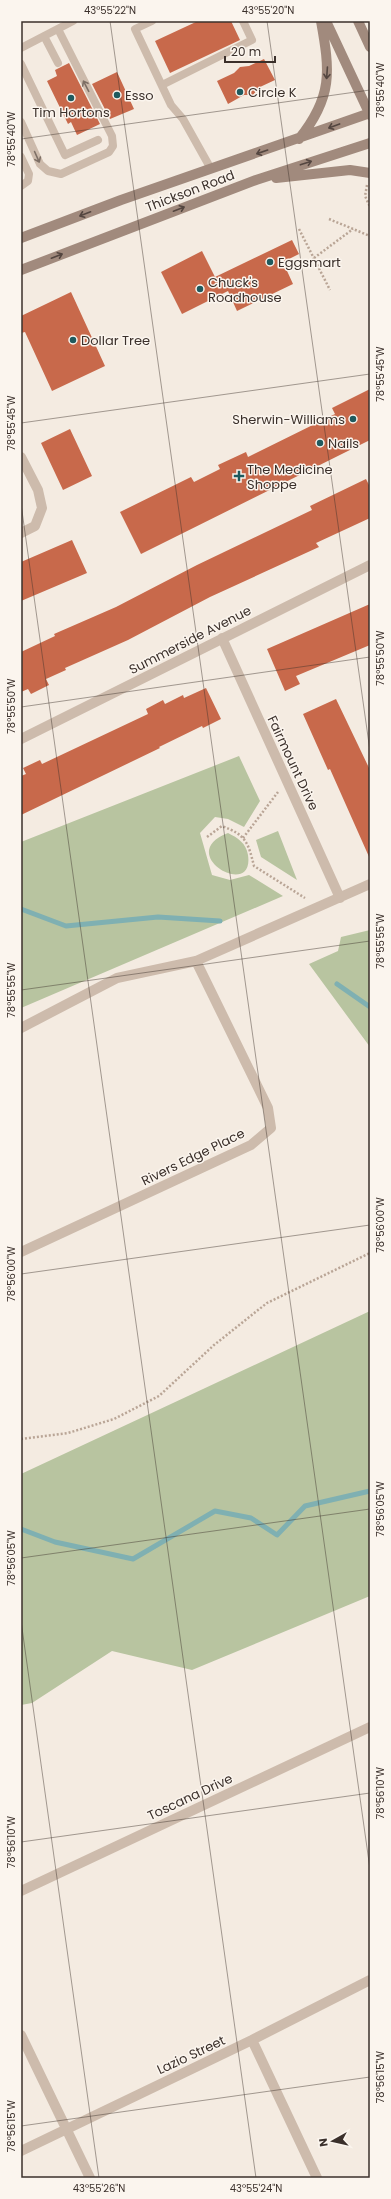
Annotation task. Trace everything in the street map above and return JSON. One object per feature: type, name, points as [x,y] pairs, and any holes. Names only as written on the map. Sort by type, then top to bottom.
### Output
[{"type":"main road","points":[[299,139],[314,121],[326,89],[328,62],[321,21]]},
{"type":"main road","points":[[326,21],[370,114]]},
{"type":"main road","points":[[358,21],[370,47]]},
{"type":"main road","points":[[363,32],[370,40]]},
{"type":"main road","name":"Thickson Road","points":[[21,238],[121,200],[370,114]]},
{"type":"main road","name":"Thickson Road","points":[[21,270],[256,180],[370,143]]},
{"type":"main road","points":[[256,180],[350,170],[370,173]]},
{"type":"street","points":[[21,457],[38,490],[42,508],[35,526],[21,533]]},
{"type":"street","name":"Summerside Avenue","points":[[21,739],[370,565]]},
{"type":"street","name":"Fairmount Drive","points":[[222,638],[340,898]]},
{"type":"street","points":[[21,1028],[117,978],[196,961],[370,884]]},
{"type":"street","name":"Rivers Edge Place","points":[[21,1252],[251,1145],[271,1128],[268,1108],[196,961]]},
{"type":"street","name":"Toscana Drive","points":[[21,1891],[370,1727]]},
{"type":"street","name":"Lazio Street","points":[[21,2151],[66,2128],[252,2040],[370,1980]]},
{"type":"street","points":[[21,2035],[90,2178]]},
{"type":"street","points":[[252,2040],[316,2178]]},
{"type":"lane","points":[[21,48],[73,21]]},
{"type":"lane","points":[[152,21],[135,29],[171,105],[183,119],[211,169]]},
{"type":"lane","points":[[162,84],[252,40],[243,21]]},
{"type":"lane","points":[[21,122],[40,164],[48,171],[61,174],[109,152],[113,146],[112,136],[58,29]]},
{"type":"lane","points":[[44,36],[58,62]]},
{"type":"lane","points":[[21,64],[65,155],[98,140]]},
{"type":"lane","points":[[21,157],[29,174],[28,181],[21,186]]},
{"type":"path","points":[[370,173],[365,196],[370,207]]},
{"type":"path","points":[[329,219],[370,236]]},
{"type":"path","points":[[299,228],[330,290]]},
{"type":"path","points":[[314,258],[353,229]]},
{"type":"path","points":[[243,838],[287,781]]},
{"type":"path","points":[[207,837],[222,826],[238,832],[249,845],[254,866],[319,907]]},
{"type":"path","points":[[21,1439],[68,1433],[114,1419],[159,1396],[214,1345],[267,1303],[370,1253]]},
{"type":"green space","points":[[239,756],[260,801],[244,827],[228,819],[215,817],[200,833],[212,875],[230,880],[249,875],[283,896],[21,1008],[21,842]]},
{"type":"green space","points":[[278,831],[297,880],[261,857],[256,840]]},
{"type":"green space","points":[[228,833],[241,841],[247,851],[247,868],[240,874],[230,874],[220,869],[212,861],[209,852],[213,842]]},
{"type":"green space","points":[[370,930],[370,1047],[309,964],[338,951],[341,937]]},
{"type":"green space","points":[[370,1311],[370,1596],[192,1670],[112,1651],[32,1703],[21,1705],[21,1474]]},
{"type":"building","points":[[198,21],[231,21],[240,40],[170,73],[155,41]]},
{"type":"building","points":[[264,59],[275,80],[260,87],[253,95],[244,95],[228,104],[217,81],[234,73],[240,67],[249,66]]},
{"type":"building","name":"Tim Hortons","points":[[69,63],[100,124],[77,135],[71,122],[68,124],[47,81],[57,76],[55,70]]},
{"type":"building","name":"Esso","points":[[117,72],[134,109],[110,119],[92,84]]},
{"type":"building","points":[[292,240],[299,254],[283,262],[293,284],[237,311],[228,291],[182,314],[161,272],[202,251],[215,277]]},
{"type":"building","points":[[71,292],[105,366],[52,391],[25,332],[21,333],[21,316]]},
{"type":"building","points":[[370,389],[370,440],[141,554],[120,512],[191,477],[194,482],[220,469],[218,465],[246,452],[248,457],[335,414],[332,408]]},
{"type":"building","points":[[70,429],[92,476],[63,490],[41,443]]},
{"type":"building","points":[[366,479],[370,487],[370,518],[316,543],[319,547],[210,597],[128,640],[65,668],[66,670],[46,679],[49,685],[31,694],[28,689],[21,692],[21,652],[55,636],[54,634],[116,607],[197,565],[312,510],[310,506]]},
{"type":"building","points":[[72,540],[87,573],[21,601],[21,562]]},
{"type":"building","points":[[370,604],[370,645],[296,676],[300,684],[285,691],[267,649]]},
{"type":"building","points":[[206,688],[221,719],[203,728],[202,726],[159,747],[160,748],[21,815],[21,776],[26,774],[23,768],[40,760],[42,764],[148,714],[146,709],[163,700],[165,704],[183,695],[184,698]]},
{"type":"building","points":[[336,699],[370,770],[370,859],[330,769],[328,770],[303,714]]},
{"type":"waterway","points":[[21,909],[66,926],[158,917],[220,921]]},
{"type":"waterway","points":[[337,984],[370,1007]]},
{"type":"waterway","points":[[21,1529],[55,1542],[133,1559],[215,1511],[251,1518],[277,1535],[305,1506],[370,1491]]},
{"type":"place","name":"Circle K","points":[[240,92]]},
{"type":"place","name":"Esso","points":[[117,95]]},
{"type":"place","name":"Tim Hortons","points":[[71,98]]},
{"type":"place","name":"Eggsmart","points":[[270,262]]},
{"type":"place","name":"Chuck's Roadhouse","points":[[200,289]]},
{"type":"place","name":"Dollar Tree","points":[[73,340]]},
{"type":"place","name":"Sherwin-Williams","points":[[353,419]]},
{"type":"place","name":"Nails","points":[[320,443]]},
{"type":"place","name":"The Medicine Shoppe","points":[[239,476]]}]
